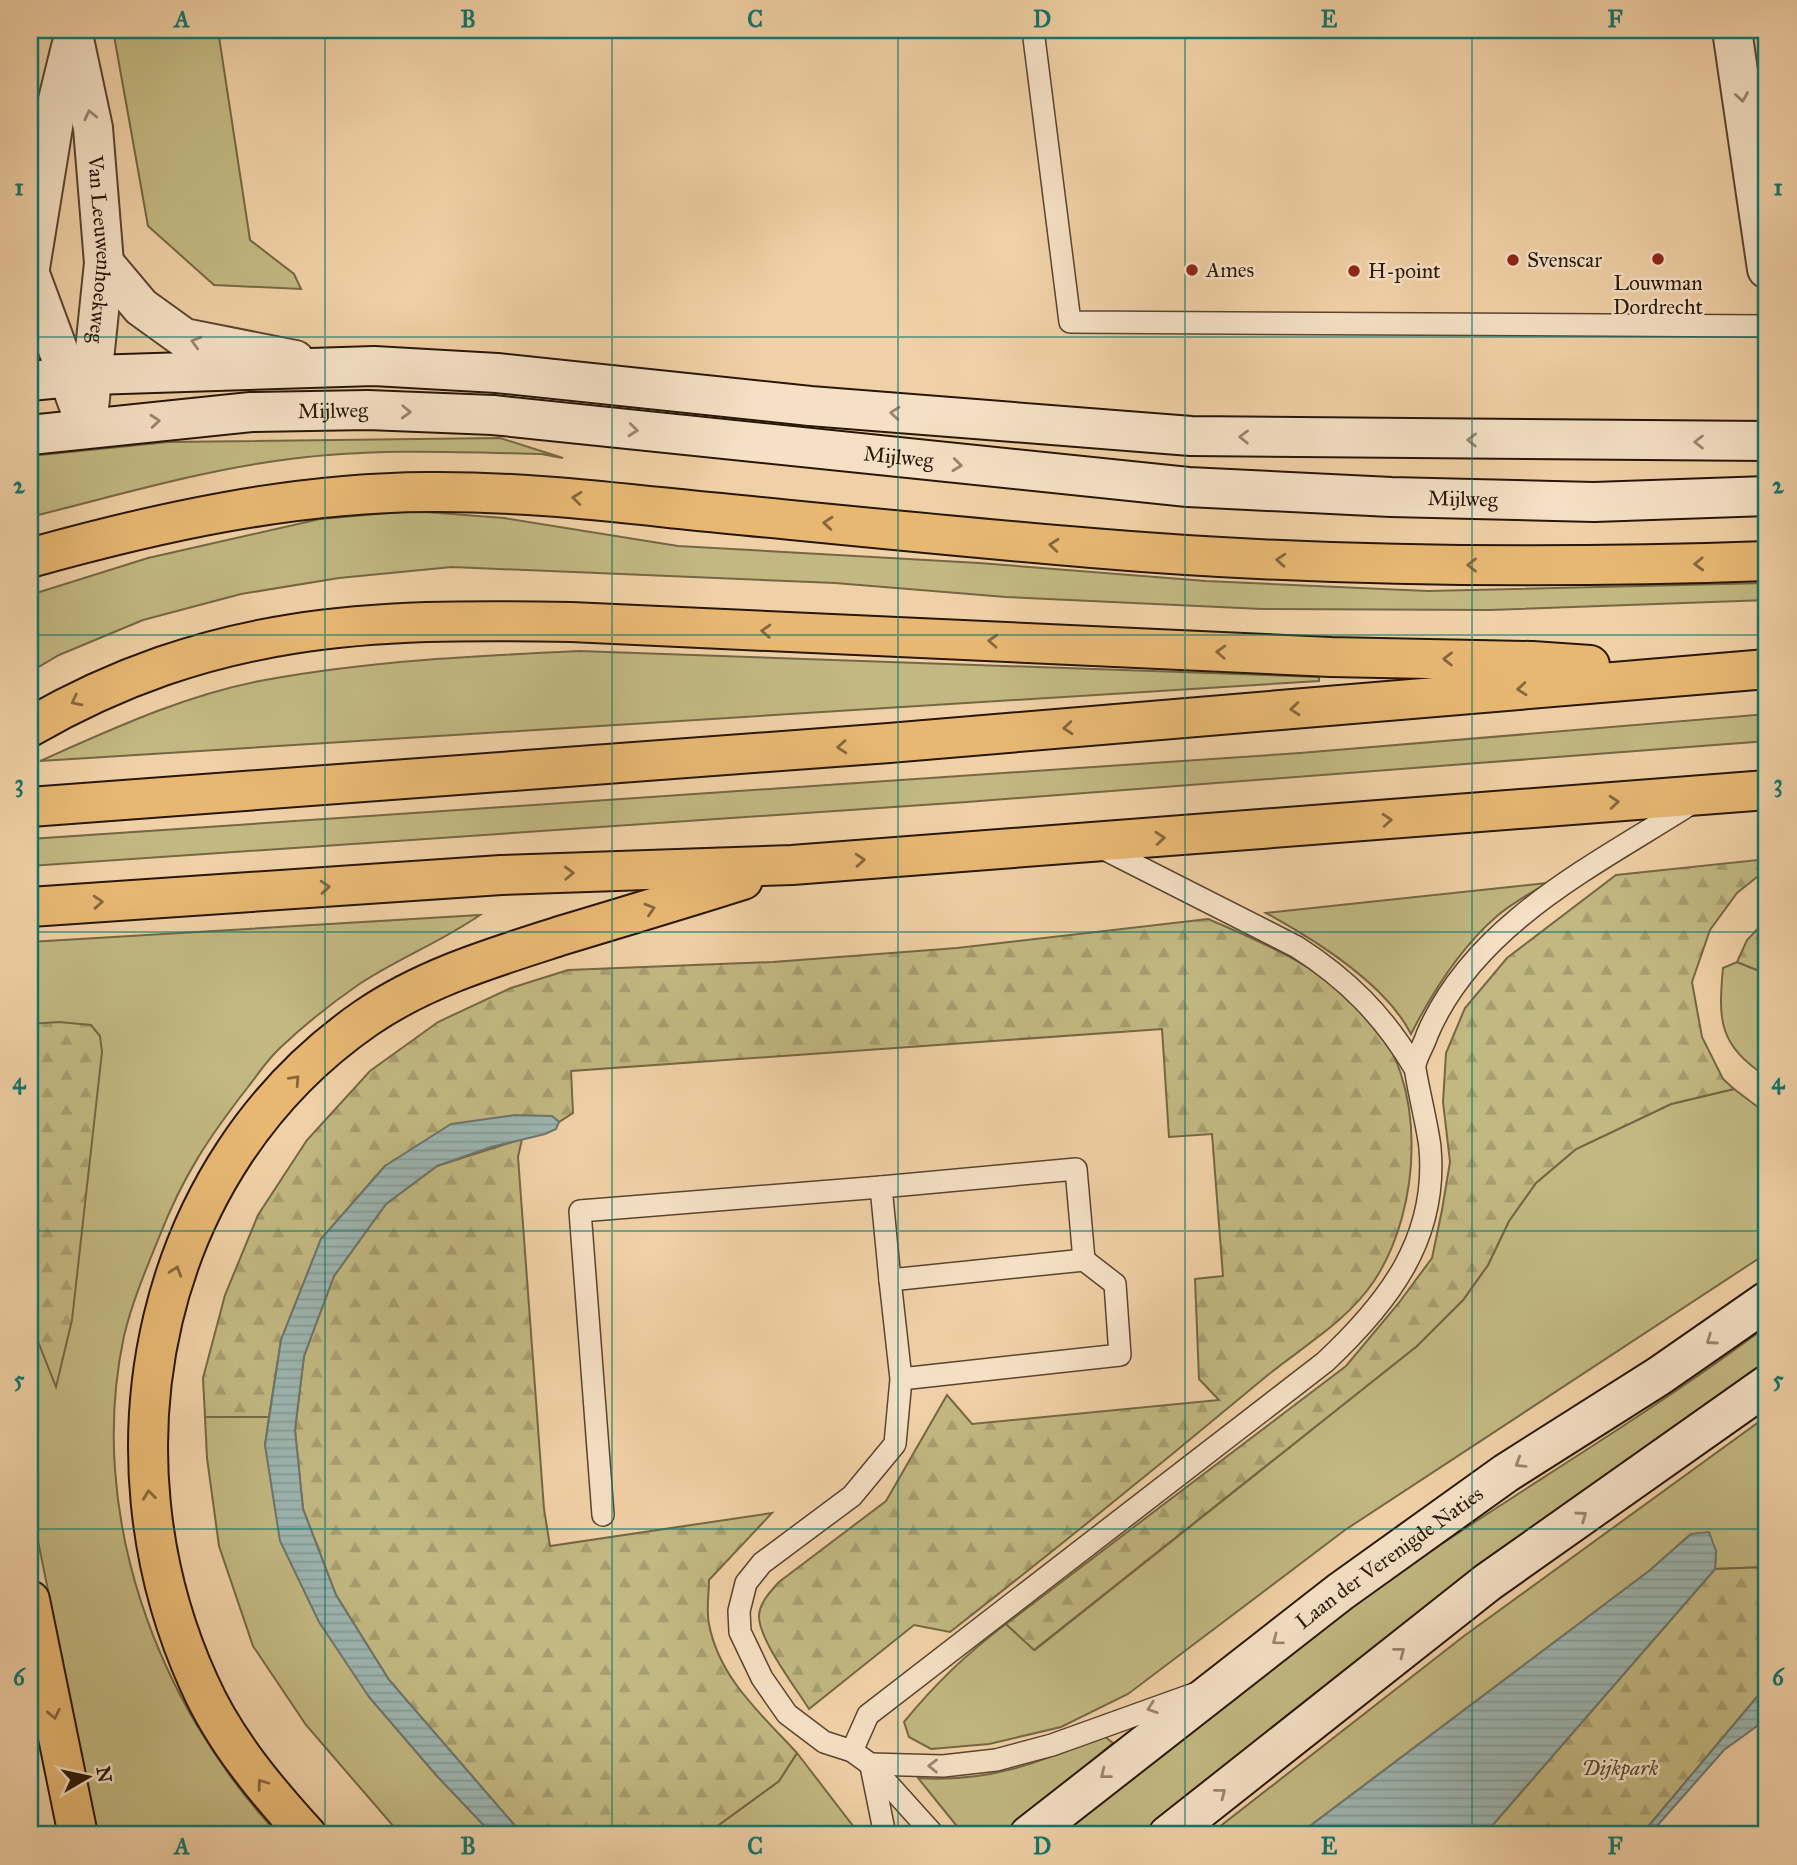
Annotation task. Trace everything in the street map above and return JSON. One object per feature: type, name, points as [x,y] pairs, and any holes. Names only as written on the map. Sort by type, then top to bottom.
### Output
[{"type":"highway","points":[[30,558],[138,528],[282,501],[425,492],[550,496],[1093,548],[1336,564],[1646,565],[1767,561]]},
{"type":"highway","points":[[30,727],[125,678],[236,644],[306,629],[453,620],[571,622],[1331,657],[1532,661],[1712,673]]},
{"type":"highway","points":[[30,807],[889,743],[1767,669]]},
{"type":"highway","points":[[30,907],[501,875],[792,865],[1093,844],[1767,790]]},
{"type":"highway","points":[[307,1835],[262,1784],[200,1685],[175,1623],[160,1562],[146,1471],[148,1399],[163,1314],[191,1229],[230,1160],[260,1118],[313,1061],[364,1020],[399,997],[456,970],[491,958],[792,865]]},
{"type":"highway","points":[[30,1600],[78,1835]]},
{"type":"main road","points":[[1732,30],[1767,269]]},
{"type":"main road","name":"Van Leeuwenhoekweg","points":[[72,34],[93,128],[104,263],[80,377]]},
{"type":"main road","name":"Van Leeuwenhoekweg","points":[[30,268],[56,108],[72,34]]},
{"type":"main road","points":[[104,263],[141,307],[184,338],[335,367]]},
{"type":"main road","name":"Van Leeuwenhoekweg","points":[[30,274],[80,377],[87,427]]},
{"type":"main road","name":"Mijlweg","points":[[30,381],[374,366],[497,373],[837,408],[1191,436],[1767,441]]},
{"type":"main road","name":"Mijlweg","points":[[30,435],[251,412],[368,410],[465,414],[1188,487],[1391,497],[1594,502],[1767,496]]},
{"type":"main road","name":"Laan der Verenigde Naties","points":[[1029,1835],[1340,1591],[1506,1473],[1659,1376],[1767,1301]]},
{"type":"main road","points":[[1168,1835],[1489,1582],[1767,1385]]},
{"type":"lane","points":[[1033,30],[1070,322],[1767,326]]},
{"type":"lane","points":[[1415,1067],[1449,994],[1493,942],[1547,897],[1703,795]]},
{"type":"lane","points":[[852,1751],[868,1715],[1325,1362],[1362,1328],[1394,1287],[1404,1268],[1429,1201],[1430,1148],[1415,1067],[1369,1003],[1326,965],[1297,947],[1093,844]]},
{"type":"lane","points":[[603,1515],[580,1211],[881,1188],[1076,1169],[1084,1260]]},
{"type":"lane","points":[[881,1188],[901,1378],[895,1444],[852,1496],[762,1563],[746,1583],[739,1611],[740,1632],[750,1657],[787,1714],[824,1742],[852,1751],[870,1764],[934,1835]]},
{"type":"lane","points":[[890,1280],[1084,1260],[1115,1284],[1120,1355],[901,1378]]},
{"type":"lane","points":[[870,1764],[943,1766],[996,1760],[1052,1745],[1216,1686]]},
{"type":"lane","points":[[870,1764],[886,1835]]},
{"type":"green space","points":[[113,30],[218,30],[250,240],[294,274],[301,289],[214,285],[148,226]]},
{"type":"green space","points":[[500,438],[563,458],[541,454],[384,452],[290,459],[159,484],[30,517],[30,456],[168,442]]},
{"type":"green space","points":[[412,511],[504,518],[678,546],[979,563],[1206,581],[1428,591],[1767,583],[1767,600],[1490,610],[1262,609],[1006,597],[835,583],[452,567],[339,578],[241,594],[143,620],[59,655],[30,672],[30,595],[148,558],[320,519]]},
{"type":"green space","points":[[579,651],[1319,677],[1319,681],[40,761],[179,703],[265,680],[382,664]]},
{"type":"green space","points":[[1767,714],[1767,741],[967,802],[30,866],[30,839],[1300,753]]},
{"type":"green space","points":[[1767,859],[1767,869],[1737,893],[1710,930],[1692,982],[1702,1037],[1723,1079],[1734,1089],[1671,1104],[1576,1149],[1536,1183],[1509,1221],[1488,1265],[1463,1300],[1417,1346],[1034,1650],[1006,1624],[1346,1366],[1398,1304],[1432,1258],[1442,1210],[1450,1162],[1443,1102],[1446,1053],[1465,1008],[1507,958],[1616,875]]},
{"type":"green space","points":[[1547,883],[1503,911],[1471,942],[1438,986],[1411,1034],[1399,1015],[1367,980],[1306,936],[1266,913]]},
{"type":"green space","points":[[480,915],[358,985],[280,1048],[209,1140],[169,1214],[140,1285],[124,1336],[115,1403],[115,1470],[124,1537],[142,1603],[166,1667],[198,1727],[236,1783],[279,1835],[98,1835],[30,1502],[30,1321],[56,1386],[91,1025],[30,1024],[30,942]]},
{"type":"green space","points":[[1208,919],[1271,947],[1331,983],[1366,1014],[1386,1041],[1401,1073],[1409,1108],[1412,1145],[1402,1218],[1390,1252],[1374,1281],[1350,1310],[990,1601],[950,1632],[914,1625],[809,1709],[765,1637],[760,1625],[761,1606],[779,1582],[886,1501],[947,1395],[972,1424],[1219,1400],[1199,1379],[1195,1279],[1223,1276],[1212,1134],[1169,1137],[1162,1029],[571,1071],[573,1113],[559,1122],[552,1116],[385,1166],[321,1239],[281,1340],[269,1417],[205,1417],[203,1378],[225,1295],[258,1215],[307,1140],[370,1071],[438,1022],[511,988],[568,970],[773,962],[957,948]]},
{"type":"green space","points":[[1767,919],[1767,974],[1737,962],[1747,940]]},
{"type":"green space","points":[[1737,962],[1767,974],[1767,1077],[1739,1054],[1725,1031],[1721,1003],[1723,968]]},
{"type":"green space","points":[[59,1022],[91,1025],[100,1036],[102,1052],[72,1320],[56,1387],[30,1321],[30,1024]]},
{"type":"green space","points":[[1734,1089],[1767,1114],[1767,1253],[1345,1530],[1128,1694],[1061,1727],[989,1744],[931,1749],[909,1737],[904,1722],[927,1695],[978,1646],[1006,1624],[1035,1650],[1417,1346],[1463,1300],[1488,1265],[1509,1221],[1536,1183],[1576,1149],[1671,1104]]},
{"type":"green space","points":[[522,1139],[518,1157],[544,1509],[550,1546],[772,1513],[709,1580],[708,1619],[714,1643],[732,1678],[756,1709],[797,1753],[779,1781],[705,1835],[523,1835],[389,1680],[336,1595],[303,1509],[295,1430],[304,1356],[334,1276],[386,1204],[437,1166]]},
{"type":"green space","points":[[1767,1326],[1767,1361],[1385,1647],[1142,1835],[1062,1835],[1196,1725],[1380,1586],[1684,1385]]},
{"type":"green space","points":[[1767,1416],[1767,1567],[1715,1569],[1716,1551],[1691,1534],[1649,1571],[1298,1835],[1209,1835],[1464,1636]]},
{"type":"green space","points":[[205,1417],[269,1417],[265,1445],[369,1697],[437,1776],[493,1835],[401,1835],[306,1725],[253,1646],[219,1546],[207,1458]]},
{"type":"green space","name":"Dijkpark","points":[[1767,1567],[1767,1685],[1641,1835],[1484,1835],[1715,1569]]},
{"type":"green space","points":[[1104,1736],[1113,1743],[1004,1835],[964,1835],[918,1778],[968,1777],[1014,1769]]},
{"type":"green space","points":[[797,1753],[860,1835],[705,1835],[779,1781]]},
{"type":"water","points":[[515,1115],[552,1116],[559,1122],[556,1129],[545,1134],[491,1147],[437,1166],[386,1204],[334,1276],[304,1356],[295,1430],[303,1509],[336,1595],[389,1680],[523,1835],[493,1835],[437,1776],[369,1697],[319,1622],[280,1541],[265,1445],[281,1340],[321,1239],[385,1166],[451,1124]]},
{"type":"water","points":[[1709,1532],[1716,1551],[1715,1569],[1484,1835],[1298,1835],[1649,1571],[1691,1534]]},
{"type":"water","points":[[1767,1685],[1767,1717],[1764,1721],[1724,1750],[1649,1835],[1641,1835]]},
{"type":"place","name":"Louwman Dordrecht","points":[[1658,259]]},
{"type":"place","name":"Svenscar","points":[[1513,260]]},
{"type":"place","name":"Ames","points":[[1192,270]]},
{"type":"place","name":"H-point","points":[[1354,271]]}]
